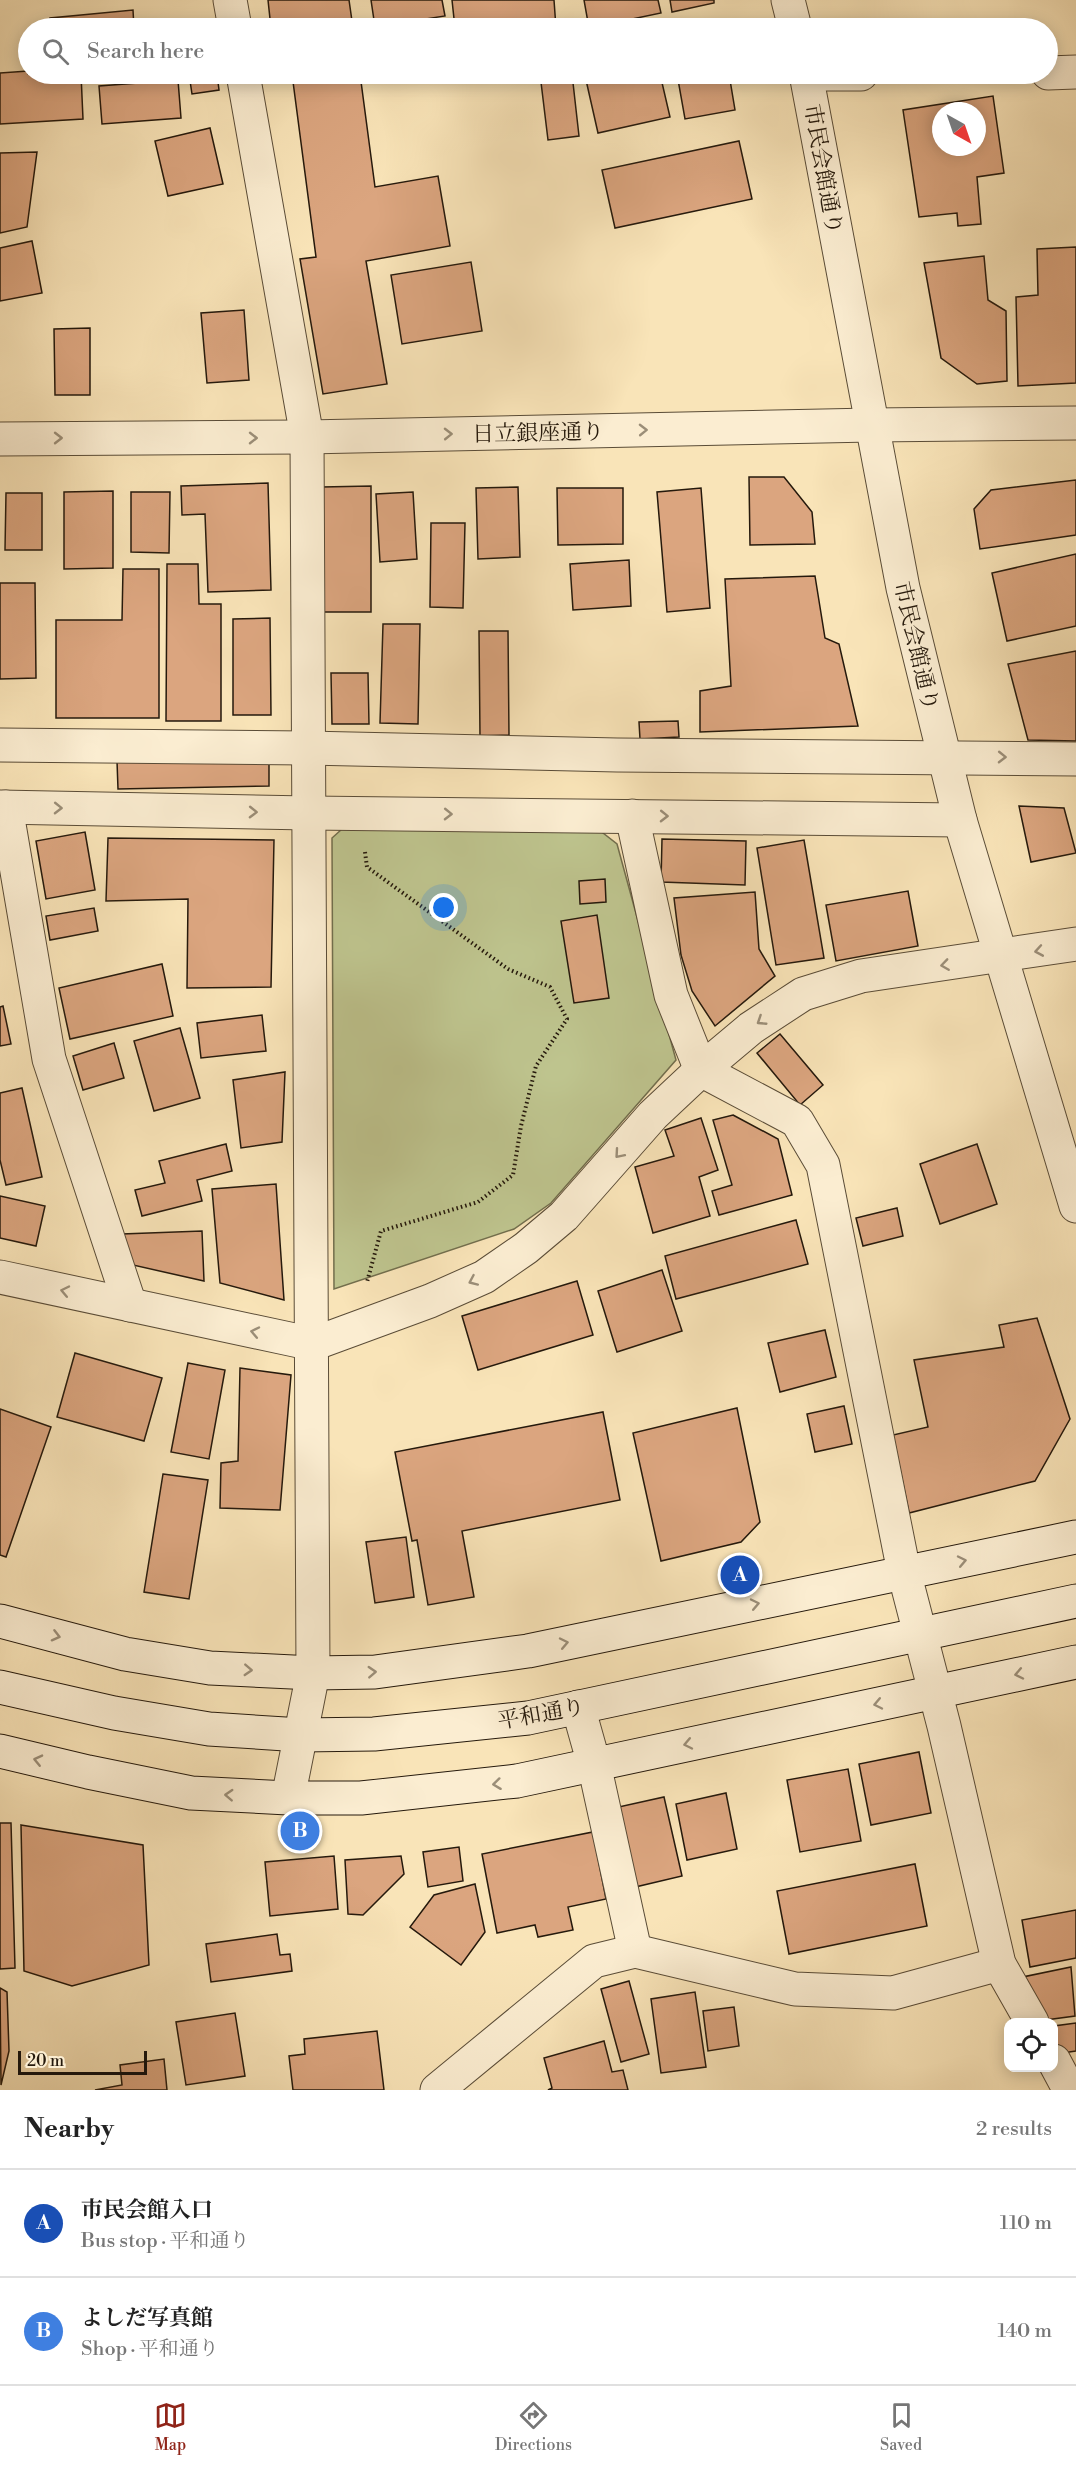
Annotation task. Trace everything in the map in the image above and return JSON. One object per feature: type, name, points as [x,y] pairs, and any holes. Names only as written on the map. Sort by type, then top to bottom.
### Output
[{"type":"street","points":[[230,0],[234,18]]},
{"type":"street","points":[[788,0],[792,18]]},
{"type":"street","points":[[1058,73],[1076,72]]},
{"type":"street","points":[[245,84],[307,438],[313,1673],[288,1798]]},
{"type":"street","name":"市民会館通り","points":[[808,84],[903,588],[943,756],[960,820],[1076,1206]]},
{"type":"street","name":"日立銀座通り","points":[[0,439],[307,438],[871,424],[1076,423]]},
{"type":"street","points":[[0,746],[1076,759]]},
{"type":"street","points":[[130,1305],[49,1059],[3,807],[309,813],[960,820]]},
{"type":"street","points":[[632,816],[671,995],[701,1070],[797,1121],[823,1165],[904,1572],[936,1692],[999,1964],[1030,2018]]},
{"type":"street","points":[[0,1277],[312,1344],[430,1301],[484,1277],[526,1248],[564,1216],[653,1115],[701,1070],[752,1028],[803,994],[861,976],[1002,957],[1076,944]]},
{"type":"street","points":[[0,1621],[125,1654],[210,1668],[313,1673],[375,1672],[528,1651],[1076,1537]]},
{"type":"street","name":"平和通り","points":[[0,1687],[114,1713],[209,1729],[301,1735],[374,1734],[528,1718],[1076,1601]]},
{"type":"street","points":[[0,1751],[191,1793],[288,1798],[361,1798],[517,1781],[1076,1662]]},
{"type":"street","points":[[578,1707],[594,1764],[634,1951]]},
{"type":"street","points":[[437,2090],[594,1961],[634,1951],[795,1989],[893,1993],[999,1964]]},
{"type":"path","points":[[354,1329],[381,1231],[478,1202],[513,1175],[521,1126],[536,1066],[567,1019],[550,987],[508,969],[367,867],[359,813]]},
{"type":"green space","points":[[351,821],[594,826],[617,844],[676,1060],[551,1203],[514,1229],[334,1289],[332,838]]},
{"type":"building","points":[[268,0],[349,0],[352,18],[270,18]]},
{"type":"building","points":[[371,0],[442,0],[445,16],[432,18],[374,18]]},
{"type":"building","points":[[452,0],[554,0],[555,18],[454,18]]},
{"type":"building","points":[[584,0],[658,0],[661,13],[637,18],[587,18]]},
{"type":"building","points":[[670,0],[714,0],[714,3],[672,12]]},
{"type":"building","points":[[133,10],[133,18],[50,18]]},
{"type":"building","points":[[18,72],[18,84],[81,84],[83,119],[0,124],[0,73]]},
{"type":"building","points":[[178,84],[181,118],[102,124],[99,86]]},
{"type":"building","points":[[190,84],[218,84],[219,90],[192,94]]},
{"type":"building","points":[[293,84],[361,84],[375,187],[438,176],[450,246],[366,261],[387,384],[323,394],[300,259],[316,257]]},
{"type":"building","points":[[541,84],[573,84],[579,136],[548,140]]},
{"type":"building","points":[[587,84],[662,84],[670,117],[598,133]]},
{"type":"building","points":[[679,84],[731,84],[735,110],[685,119]]},
{"type":"building","points":[[993,96],[1004,173],[977,177],[981,224],[958,226],[957,213],[919,217],[903,110],[932,105],[932,156],[986,156],[986,102],[954,102]]},
{"type":"building","points":[[210,128],[223,184],[168,196],[155,141]]},
{"type":"building","points":[[739,141],[752,199],[615,228],[602,170]]},
{"type":"building","points":[[37,152],[27,227],[0,233],[0,153]]},
{"type":"building","points":[[32,241],[42,293],[0,301],[0,248]]},
{"type":"building","points":[[1076,247],[1076,383],[1018,386],[1016,297],[1038,295],[1037,249]]},
{"type":"building","points":[[984,256],[988,300],[1006,311],[1007,381],[977,384],[941,358],[924,263]]},
{"type":"building","points":[[471,262],[482,331],[402,344],[391,275]]},
{"type":"building","points":[[244,310],[249,380],[207,383],[201,313]]},
{"type":"building","points":[[90,328],[90,395],[55,395],[54,329]]},
{"type":"building","points":[[749,477],[784,477],[812,512],[815,544],[750,545]]},
{"type":"building","points":[[1076,480],[1076,535],[980,549],[974,509],[991,490]]},
{"type":"building","points":[[268,483],[271,590],[208,592],[205,514],[182,515],[181,486]]},
{"type":"building","points":[[371,486],[371,612],[323,612],[322,487]]},
{"type":"building","points":[[518,487],[520,557],[478,559],[476,488]]},
{"type":"building","points":[[557,488],[623,488],[623,544],[558,545]]},
{"type":"building","points":[[701,488],[710,608],[667,612],[657,492]]},
{"type":"building","points":[[113,491],[113,568],[64,569],[64,492]]},
{"type":"building","points":[[131,492],[170,492],[169,553],[131,552]]},
{"type":"building","points":[[413,492],[417,559],[380,562],[376,494]]},
{"type":"building","points":[[6,493],[42,493],[42,550],[5,550]]},
{"type":"building","points":[[431,523],[465,523],[463,608],[430,607]]},
{"type":"building","points":[[1076,554],[1076,626],[1007,641],[992,573]]},
{"type":"building","points":[[629,560],[631,606],[573,610],[570,564]]},
{"type":"building","points":[[167,564],[198,564],[199,604],[221,604],[221,721],[166,721]]},
{"type":"building","points":[[123,569],[159,569],[159,718],[56,718],[56,620],[122,620]]},
{"type":"building","points":[[815,576],[825,638],[839,644],[858,726],[700,732],[700,691],[731,686],[725,579]]},
{"type":"building","points":[[0,583],[35,583],[36,678],[0,679]]},
{"type":"building","points":[[270,618],[271,715],[233,715],[233,619]]},
{"type":"building","points":[[383,624],[420,624],[418,724],[380,723]]},
{"type":"building","points":[[479,631],[508,631],[509,735],[480,736]]},
{"type":"building","points":[[1076,651],[1076,741],[1028,740],[1008,664]]},
{"type":"building","points":[[331,673],[368,673],[369,724],[332,724]]},
{"type":"building","points":[[678,721],[679,737],[640,739],[639,722]]},
{"type":"building","points":[[269,757],[269,786],[118,789],[117,761]]},
{"type":"building","points":[[1019,806],[1064,808],[1076,853],[1031,862]]},
{"type":"building","points":[[85,832],[95,890],[46,899],[36,841]]},
{"type":"building","points":[[108,838],[274,840],[271,987],[187,988],[188,899],[106,901]]},
{"type":"building","points":[[662,839],[746,841],[745,885],[661,882]]},
{"type":"building","points":[[804,840],[824,958],[776,965],[757,848]]},
{"type":"building","points":[[605,879],[606,902],[580,904],[579,881]]},
{"type":"building","points":[[908,891],[918,946],[836,961],[826,905]]},
{"type":"building","points":[[755,892],[759,949],[775,976],[715,1026],[692,991],[681,955],[674,898]]},
{"type":"building","points":[[94,908],[98,931],[50,940],[46,916]]},
{"type":"building","points":[[597,915],[609,998],[574,1003],[561,921]]},
{"type":"building","points":[[162,964],[173,1016],[70,1039],[59,988]]},
{"type":"building","points":[[3,1006],[11,1044],[0,1046],[0,1007]]},
{"type":"building","points":[[262,1015],[266,1051],[201,1058],[197,1023]]},
{"type":"building","points":[[180,1028],[200,1098],[154,1111],[134,1041]]},
{"type":"building","points":[[780,1034],[823,1085],[800,1105],[757,1053]]},
{"type":"building","points":[[114,1043],[124,1078],[83,1090],[73,1056]]},
{"type":"building","points":[[285,1072],[282,1142],[241,1148],[233,1080]]},
{"type":"building","points":[[22,1088],[42,1177],[6,1185],[0,1160],[0,1093]]},
{"type":"building","points":[[733,1115],[778,1139],[792,1195],[719,1215],[712,1191],[732,1185],[713,1120]]},
{"type":"building","points":[[701,1118],[718,1170],[699,1177],[710,1216],[653,1233],[635,1167],[674,1156],[665,1130]]},
{"type":"building","points":[[226,1144],[232,1171],[197,1180],[202,1201],[142,1216],[135,1190],[165,1183],[159,1161]]},
{"type":"building","points":[[977,1144],[997,1204],[940,1224],[920,1164]]},
{"type":"building","points":[[276,1184],[284,1300],[220,1283],[212,1189]]},
{"type":"building","points":[[0,1196],[45,1206],[36,1246],[0,1238]]},
{"type":"building","points":[[897,1208],[903,1236],[863,1246],[856,1218]]},
{"type":"building","points":[[796,1220],[808,1264],[676,1299],[665,1256]]},
{"type":"building","points":[[202,1231],[204,1281],[124,1263],[122,1234]]},
{"type":"building","points":[[662,1270],[682,1331],[617,1352],[598,1291]]},
{"type":"building","points":[[577,1281],[593,1335],[478,1370],[462,1316]]},
{"type":"building","points":[[1037,1318],[1070,1419],[1035,1481],[909,1513],[893,1435],[928,1427],[914,1360],[1004,1347],[999,1325]]},
{"type":"building","points":[[825,1330],[836,1377],[780,1392],[768,1343]]},
{"type":"building","points":[[75,1353],[162,1378],[144,1441],[57,1417]]},
{"type":"building","points":[[188,1363],[225,1370],[209,1459],[171,1452]]},
{"type":"building","points":[[240,1368],[291,1375],[280,1510],[220,1508],[221,1463],[238,1461]]},
{"type":"building","points":[[844,1406],[852,1444],[815,1452],[807,1414]]},
{"type":"building","points":[[737,1408],[760,1522],[741,1542],[661,1561],[633,1433]]},
{"type":"building","points":[[0,1409],[51,1427],[6,1557],[0,1555]]},
{"type":"building","points":[[603,1412],[620,1500],[462,1531],[474,1597],[428,1605],[417,1540],[412,1541],[395,1452]]},
{"type":"building","points":[[163,1474],[208,1480],[189,1599],[144,1592]]},
{"type":"building","points":[[406,1537],[414,1597],[375,1603],[366,1542]]},
{"type":"building","points":[[919,1752],[931,1813],[871,1825],[859,1764]]},
{"type":"building","points":[[848,1769],[861,1841],[800,1852],[787,1780]]},
{"type":"building","points":[[726,1793],[737,1849],[687,1860],[676,1804]]},
{"type":"building","points":[[664,1797],[682,1876],[631,1888],[614,1808]]},
{"type":"building","points":[[0,1823],[11,1823],[15,1968],[0,1969]]},
{"type":"building","points":[[21,1825],[143,1845],[149,1965],[72,1986],[24,1971]]},
{"type":"building","points":[[593,1832],[606,1899],[568,1907],[573,1930],[538,1937],[535,1925],[497,1933],[482,1854]]},
{"type":"building","points":[[459,1847],[463,1881],[428,1887],[423,1852]]},
{"type":"building","points":[[334,1856],[338,1909],[270,1916],[265,1862]]},
{"type":"building","points":[[401,1856],[404,1874],[363,1915],[348,1914],[345,1860]]},
{"type":"building","points":[[915,1864],[927,1926],[789,1954],[777,1891]]},
{"type":"building","points":[[475,1884],[485,1932],[461,1965],[410,1927],[434,1895]]},
{"type":"building","points":[[1076,1910],[1076,1958],[1030,1967],[1022,1920]]},
{"type":"building","points":[[277,1934],[280,1955],[290,1954],[292,1971],[211,1982],[206,1944]]},
{"type":"building","points":[[1071,1967],[1075,2016],[1036,2018],[1013,1979]]},
{"type":"building","points":[[629,1981],[649,2054],[621,2062],[601,1989]]},
{"type":"building","points":[[0,1988],[7,1992],[9,2051],[1,2085]]},
{"type":"building","points":[[695,1992],[706,2067],[661,2073],[651,1999]]},
{"type":"building","points":[[734,2007],[739,2046],[708,2051],[703,2011]]},
{"type":"building","points":[[235,2013],[245,2076],[186,2085],[176,2022]]},
{"type":"building","points":[[1076,2023],[1076,2051],[1058,2054],[1058,2025]]},
{"type":"building","points":[[377,2031],[384,2090],[293,2090],[289,2056],[305,2054],[304,2039]]},
{"type":"building","points":[[604,2041],[612,2072],[623,2070],[628,2090],[548,2090],[552,2088],[544,2058]]},
{"type":"building","points":[[164,2059],[167,2090],[95,2090],[122,2085],[120,2065]]},
{"type":"place","name":"市民会館入口","points":[[740,1575]]},
{"type":"place","name":"よしだ写真館","points":[[300,1831]]}]
